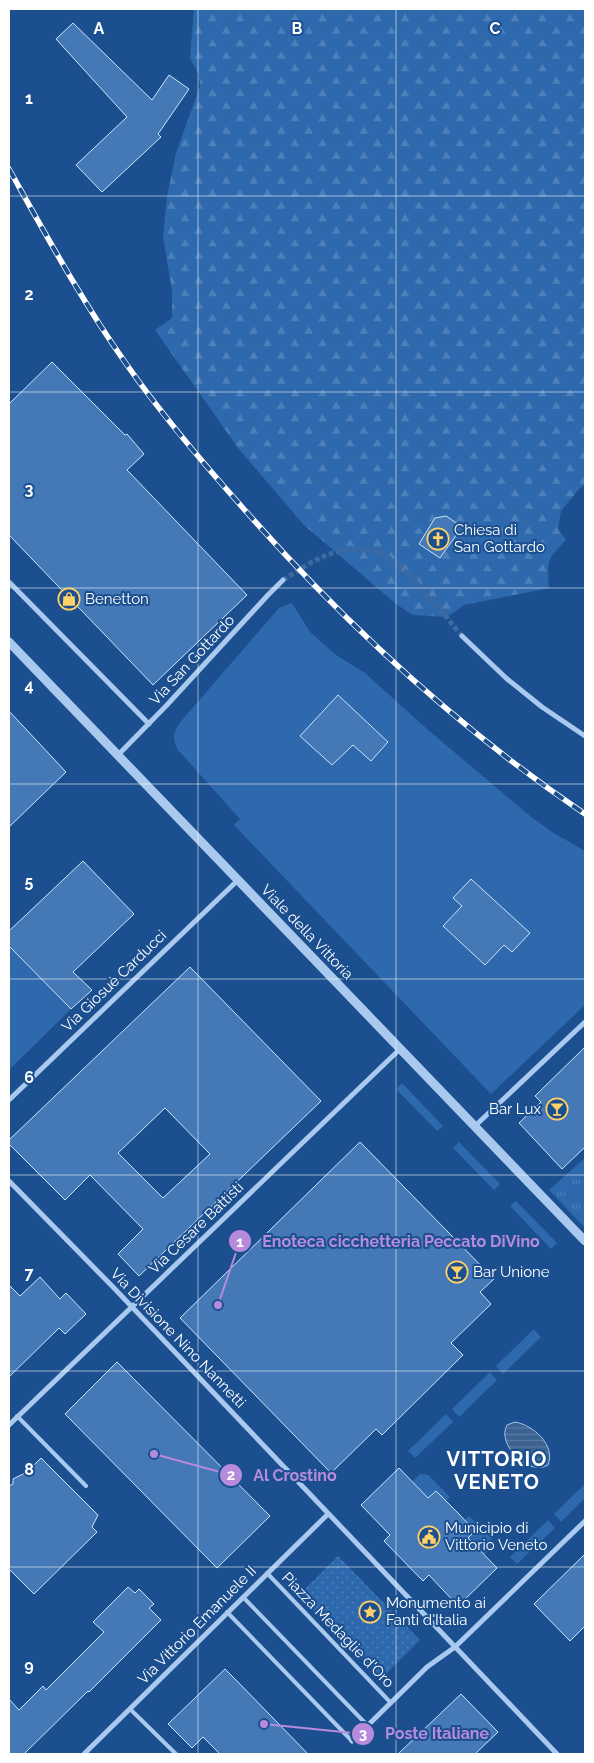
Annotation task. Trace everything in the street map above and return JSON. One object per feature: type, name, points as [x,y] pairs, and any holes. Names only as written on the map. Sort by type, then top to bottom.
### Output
[{"type":"street","name":"Via San Gottardo","points":[[118,755],[283,580]]},
{"type":"street","points":[[9,582],[149,724]]},
{"type":"street","points":[[462,636],[506,678],[542,707],[585,736]]},
{"type":"street","name":"Viale della Vittoria","points":[[9,642],[585,1240]]},
{"type":"street","name":"Via Giosuè Carducci","points":[[9,1100],[238,880]]},
{"type":"street","points":[[475,1126],[585,1022]]},
{"type":"street","name":"Via Cesare Battisti","points":[[9,1425],[400,1049]]},
{"type":"street","name":"Via Divisione Nino Nannetti","points":[[9,1180],[328,1514]]},
{"type":"street","points":[[328,1514],[557,1754]]},
{"type":"street","name":"Via Vittorio Emanuele II","points":[[84,1754],[328,1514]]},
{"type":"street","name":"Piazza Medaglie d'Oro","points":[[352,1741],[427,1667],[455,1647],[585,1521]]},
{"type":"lane","points":[[18,1416],[86,1486]]},
{"type":"lane","name":"Piazza Medaglie d'Oro","points":[[267,1573],[391,1703]]},
{"type":"lane","points":[[243,1597],[368,1726]]},
{"type":"lane","name":"Piazza Medaglie d'Oro","points":[[227,1612],[352,1741]]},
{"type":"lane","points":[[130,1709],[176,1754]]},
{"type":"green space","points":[[194,9],[585,9],[585,485],[580,488],[561,511],[558,529],[566,540],[552,556],[548,566],[549,588],[464,605],[447,617],[413,615],[396,604],[304,525],[238,448],[155,330],[172,318],[172,291],[163,237],[167,196],[176,153],[200,86],[199,75],[190,58]]},
{"type":"green space","points":[[292,603],[310,632],[336,655],[365,673],[427,729],[530,816],[552,832],[585,851],[585,1005],[491,1094],[234,825],[240,819],[178,750],[174,737],[177,727],[183,719],[279,608]]},
{"type":"green space","points":[[10,947],[71,1009],[9,1070],[9,949]]},
{"type":"green space","points":[[402,1083],[443,1126],[437,1131],[396,1089]]},
{"type":"green space","points":[[459,1142],[500,1184],[494,1190],[453,1148]]},
{"type":"green space","points":[[585,1158],[585,1228],[549,1190]]},
{"type":"green space","points":[[516,1201],[557,1243],[551,1249],[510,1206]]},
{"type":"green space","points":[[534,1329],[541,1337],[503,1374],[496,1366]]},
{"type":"green space","points":[[490,1372],[497,1380],[459,1417],[452,1409]]},
{"type":"green space","points":[[446,1414],[453,1422],[415,1458],[408,1451]]},
{"type":"green space","points":[[420,1474],[428,1475],[450,1497],[446,1501],[436,1491],[428,1498],[412,1482]]},
{"type":"green space","points":[[585,1484],[585,1498],[561,1522],[554,1514]]},
{"type":"green space","points":[[469,1516],[491,1538],[492,1546],[484,1555],[468,1538],[475,1531],[465,1520]]},
{"type":"green space","points":[[548,1520],[555,1528],[517,1564],[510,1557]]},
{"type":"green space","points":[[338,1556],[420,1640],[381,1679],[299,1595]]},
{"type":"shaded area","points":[[515,1422],[529,1427],[546,1443],[550,1458],[548,1465],[540,1468],[532,1466],[516,1457],[506,1441],[505,1433],[507,1425]]},
{"type":"building","points":[[73,23],[152,100],[169,75],[189,89],[158,134],[161,137],[102,192],[76,165],[127,117],[56,39]]},
{"type":"building","points":[[52,362],[125,435],[127,434],[144,454],[127,470],[247,595],[153,685],[9,535],[9,404]]},
{"type":"building","name":"Chiesa di San Gottardo","points":[[446,516],[458,524],[457,534],[440,558],[419,544],[435,518]]},
{"type":"building","points":[[338,695],[388,742],[371,761],[353,745],[332,765],[300,736]]},
{"type":"building","points":[[9,711],[66,772],[9,827]]},
{"type":"building","points":[[83,861],[134,914],[73,972],[92,990],[71,1009],[9,946],[9,931]]},
{"type":"building","points":[[471,879],[530,933],[512,952],[504,945],[485,965],[443,926],[462,906],[453,898]]},
{"type":"building","points":[[190,967],[321,1101],[139,1276],[118,1254],[143,1229],[90,1175],[65,1200],[9,1144],[9,1140]],"holes":[[[165,1108],[210,1154],[163,1198],[118,1153]]]},
{"type":"building","points":[[585,1047],[585,1147],[562,1169],[519,1123],[541,1102],[535,1096]]},
{"type":"building","points":[[360,1142],[494,1279],[480,1292],[491,1304],[451,1343],[463,1355],[382,1435],[376,1429],[331,1473],[180,1318]]},
{"type":"building","points":[[40,1277],[60,1299],[66,1293],[86,1314],[65,1334],[59,1328],[9,1377],[9,1285],[20,1296]]},
{"type":"building","points":[[117,1362],[270,1516],[217,1568],[65,1414]]},
{"type":"building","points":[[41,1458],[98,1515],[92,1527],[97,1532],[34,1594],[9,1569],[9,1486],[13,1484],[13,1479],[27,1472]]},
{"type":"building","name":"Municipio di Vittorio Veneto","points":[[399,1468],[428,1498],[436,1491],[457,1512],[475,1531],[468,1538],[497,1568],[458,1606],[429,1575],[423,1581],[384,1541],[390,1535],[361,1505]]},
{"type":"building","points":[[585,1554],[585,1626],[570,1641],[534,1604]]},
{"type":"building","points":[[128,1587],[135,1593],[139,1589],[154,1604],[149,1608],[161,1620],[24,1754],[9,1754],[9,1699],[19,1710],[43,1686],[46,1690],[104,1632],[93,1622]]},
{"type":"building","points":[[225,1669],[308,1754],[220,1754],[203,1737],[192,1748],[168,1724]]},
{"type":"building","points":[[461,1694],[498,1732],[475,1754],[398,1754]]},
{"type":"tunnel","points":[[283,580],[330,554],[356,549],[375,551],[386,556],[410,576],[462,636]]},
{"type":"railway","points":[[9,169],[80,293],[127,365],[183,438],[281,551],[362,633],[404,672],[492,746],[585,814]]},
{"type":"place","name":"Chiesa di San Gottardo","points":[[438,539]]},
{"type":"place","name":"Benetton","points":[[69,599]]},
{"type":"place","name":"Bar Lux","points":[[557,1109]]},
{"type":"place","name":"Bar Unione","points":[[457,1272]]},
{"type":"place","name":"Enoteca cicchetteria Peccato DiVino","points":[[218,1305]]},
{"type":"place","name":"Al Crostino","points":[[154,1454]]},
{"type":"place","name":"Municipio di Vittorio Veneto","points":[[429,1537]]},
{"type":"place","name":"Monumento ai Fanti d'Italia","points":[[370,1612]]},
{"type":"place","name":"Poste Italiane","points":[[264,1724]]},
{"type":"district","name":"VITTORIO VENETO","points":[[497,1470]]}]
